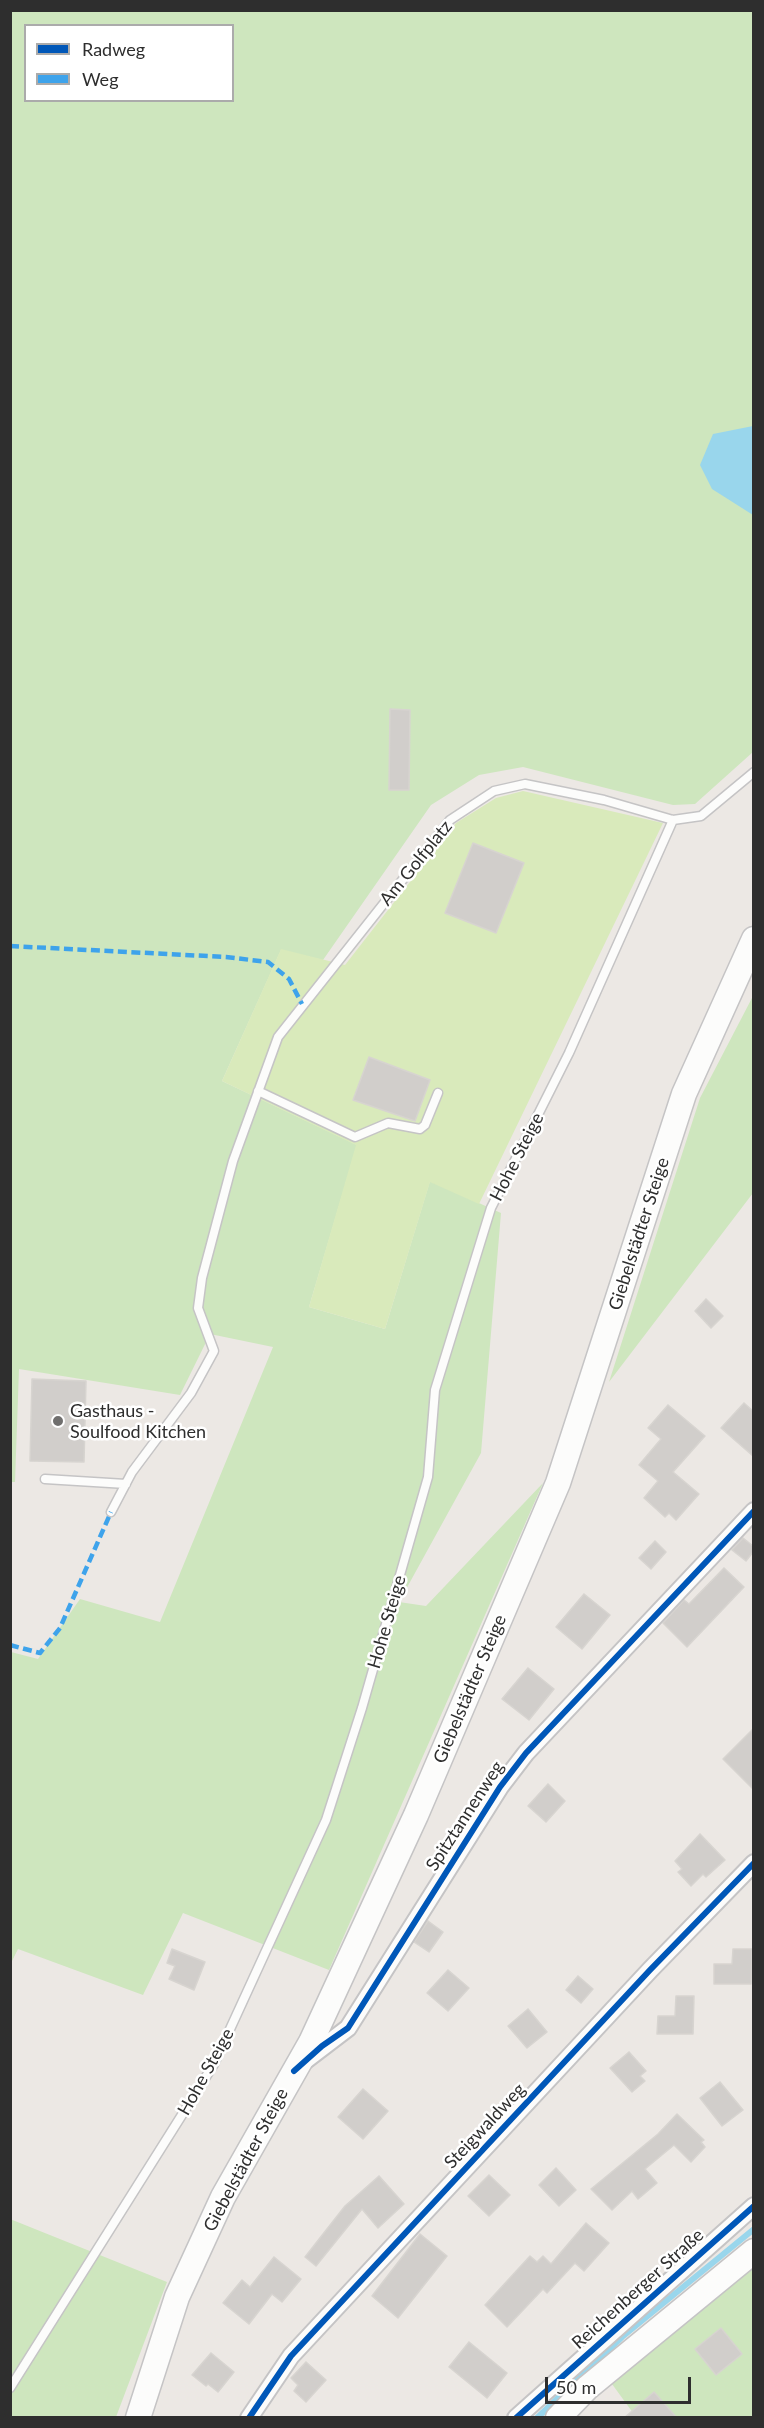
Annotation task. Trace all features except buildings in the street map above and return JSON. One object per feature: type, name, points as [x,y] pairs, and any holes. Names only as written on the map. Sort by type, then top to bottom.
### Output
[{"type":"main road","name":"Giebelstädter Steige","points":[[138,2418],[177,2297],[222,2197],[311,2042],[416,1815],[558,1482],[684,1094],[753,939]]},
{"type":"main road","points":[[558,2418],[587,2388],[753,2251]]},
{"type":"street","name":"Spitztannenweg","points":[[294,2071],[322,2046],[348,2028],[500,1787],[526,1753],[753,1512]]},
{"type":"street","name":"Steigwaldweg","points":[[249,2418],[291,2356],[650,1970],[753,1863]]},
{"type":"street","name":"Reichenberger Straße","points":[[516,2418],[753,2206]]},
{"type":"lane","name":"Am Golfplatz","points":[[111,1512],[126,1484],[191,1393],[214,1351],[198,1308],[202,1278],[233,1161],[278,1037],[450,820],[494,791],[525,784],[604,800],[673,820],[701,816],[753,772]]},
{"type":"lane","name":"Hohe Steige","points":[[10,2388],[214,2064],[326,1820],[362,1708],[428,1477],[435,1390],[491,1208],[569,1053],[673,820]]},
{"type":"lane","points":[[258,1091],[355,1137],[388,1123],[420,1129],[425,1125],[438,1093]]},
{"type":"lane","points":[[45,1479],[126,1484]]},
{"type":"green space","points":[[11,11],[753,11],[753,752],[695,804],[673,805],[523,767],[479,775],[431,805],[323,960],[281,950],[222,1081],[357,1145],[309,1307],[385,1329],[430,1181],[501,1213],[481,1453],[399,1602],[426,1606],[543,1483],[329,1970],[183,1913],[143,1995],[18,1949],[11,1963],[11,1652],[38,1659],[80,1599],[160,1622],[273,1347],[210,1334],[180,1395],[19,1369],[15,1482],[11,1482]]},
{"type":"green space","points":[[523,791],[663,823],[479,1204],[430,1182],[385,1329],[309,1307],[356,1145],[222,1081],[281,949],[345,965],[456,823],[496,798]]},
{"type":"green space","points":[[753,996],[753,1193],[609,1382],[700,1098]]},
{"type":"green space","points":[[10,2219],[167,2282],[116,2417],[11,2417]]},
{"type":"green space","points":[[753,2251],[753,2417],[636,2417],[612,2384]]},
{"type":"water","points":[[754,426],[753,515],[712,489],[700,465],[713,434]]},
{"type":"waterway","points":[[537,2418],[622,2337],[754,2229]]},
{"type":"marked path","points":[[10,946],[226,957],[268,962],[289,979],[302,1004]]},
{"type":"marked path","points":[[10,1645],[40,1653],[60,1628],[111,1512]]},
{"type":"cycle path","points":[[294,2071],[322,2046],[348,2028],[500,1787],[526,1753],[754,1511]]},
{"type":"cycle path","points":[[249,2418],[291,2356],[650,1970],[754,1863]]},
{"type":"cycle path","points":[[516,2418],[754,2206]]},
{"type":"place","name":"Gasthaus - Soulfood Kitchen","points":[[58,1421]]}]
